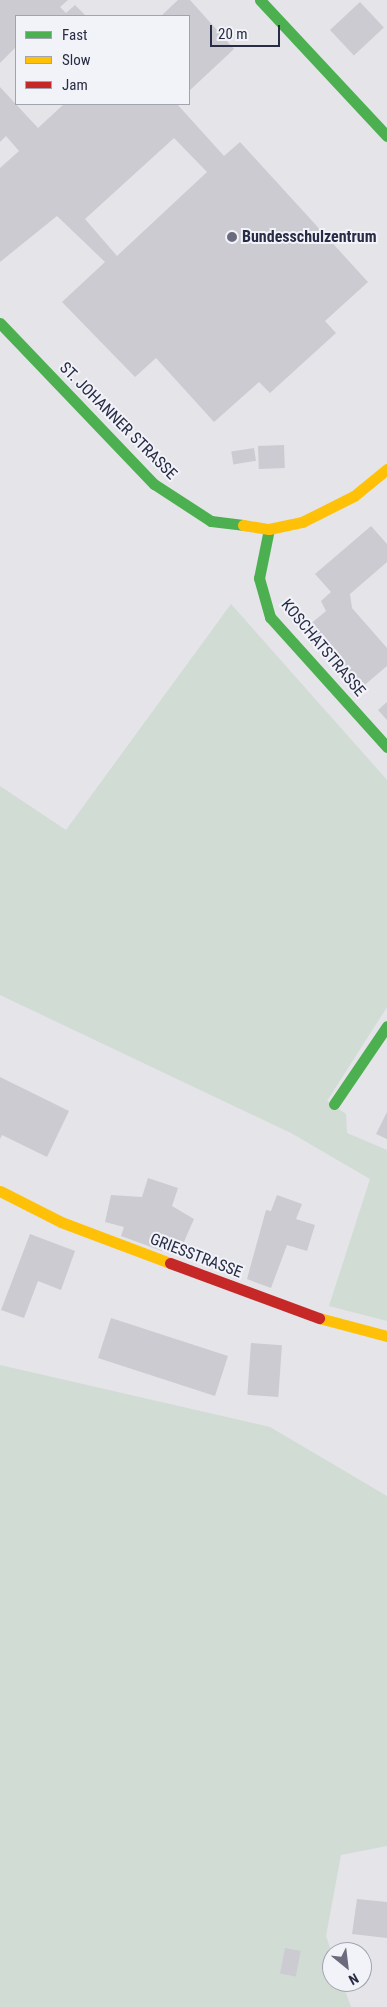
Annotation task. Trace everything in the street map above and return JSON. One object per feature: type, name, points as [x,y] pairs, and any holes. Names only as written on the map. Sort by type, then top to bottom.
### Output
[{"type":"street","points":[[260,0],[387,136]]},
{"type":"street","name":"ST. JOHANNER STRASSE","points":[[0,323],[154,484],[211,521],[269,529],[327,512],[387,469]]},
{"type":"street","name":"KOSCHATSTRASSE","points":[[269,529],[259,578],[270,617],[387,747]]},
{"type":"street","points":[[334,1104],[387,1026]]},
{"type":"street","name":"GRIESSTRASSE","points":[[0,1191],[61,1222],[291,1309],[387,1336]]},
{"type":"shaded area","points":[[231,604],[387,780],[387,1007],[327,1101],[346,1114],[347,1133],[387,1150],[387,1321],[329,1306],[370,1179],[291,1133],[0,995],[0,786],[66,830]]},
{"type":"shaded area","points":[[0,1365],[270,1427],[387,1496],[387,1846],[341,1855],[326,1936],[328,1942],[322,1942],[322,1992],[346,1992],[351,2007],[0,2007]]},
{"type":"building","points":[[0,0],[68,0],[60,7],[66,13],[75,5],[85,15],[15,15],[15,48],[0,63]]},
{"type":"building","points":[[178,0],[190,0],[234,49],[190,90],[190,15],[162,15]]},
{"type":"building","points":[[360,2],[384,28],[354,56],[330,30]]},
{"type":"building","name":"Bundesschulzentrum","points":[[0,87],[38,128],[63,105],[178,105],[224,156],[240,142],[368,282],[325,321],[336,333],[270,393],[259,382],[214,422],[156,358],[135,377],[62,302],[105,262],[57,216],[0,262],[0,168],[19,151],[6,136],[0,142]],"holes":[[[174,138],[207,172],[117,256],[85,219]]]},
{"type":"building","points":[[284,445],[285,468],[259,469],[258,446]]},
{"type":"building","points":[[254,448],[256,461],[233,464],[231,452]]},
{"type":"building","points":[[371,526],[387,544],[387,562],[350,594],[352,608],[387,648],[387,666],[361,688],[308,626],[326,611],[321,601],[331,592],[315,574]]},
{"type":"building","points":[[387,702],[387,720],[378,710]]},
{"type":"building","points":[[0,1077],[69,1111],[47,1157],[2,1135],[0,1139]]},
{"type":"building","points":[[387,1112],[387,1139],[376,1134]]},
{"type":"building","points":[[148,1178],[178,1188],[172,1206],[194,1219],[183,1244],[167,1239],[162,1251],[121,1236],[124,1227],[105,1222],[111,1195],[142,1197]]},
{"type":"building","points":[[277,1195],[302,1204],[296,1219],[315,1225],[307,1251],[287,1245],[271,1288],[247,1279],[266,1210],[271,1211]]},
{"type":"building","points":[[30,1234],[75,1251],[61,1290],[38,1281],[24,1318],[1,1310]]},
{"type":"building","points":[[111,1318],[228,1356],[215,1396],[98,1358]]},
{"type":"building","points":[[251,1343],[282,1345],[278,1397],[247,1395]]},
{"type":"building","points":[[357,1899],[387,1902],[387,1938],[352,1934]]},
{"type":"building","points":[[285,1948],[301,1951],[296,1977],[280,1974]]},
{"type":"traffic: fast","points":[[260,0],[387,136]]},
{"type":"traffic: fast","points":[[0,323],[154,484],[211,521],[243,525]]},
{"type":"traffic: fast","points":[[269,529],[259,578],[270,617],[387,747]]},
{"type":"traffic: fast","points":[[334,1104],[387,1026]]},
{"type":"traffic: slow","points":[[243,525],[269,529],[302,522],[354,496],[387,469]]},
{"type":"traffic: slow","points":[[0,1191],[61,1222],[170,1263]]},
{"type":"traffic: slow","points":[[319,1318],[387,1336]]},
{"type":"traffic: jam","points":[[170,1263],[319,1318]]},
{"type":"place","name":"Bundesschulzentrum","points":[[232,237]]}]
